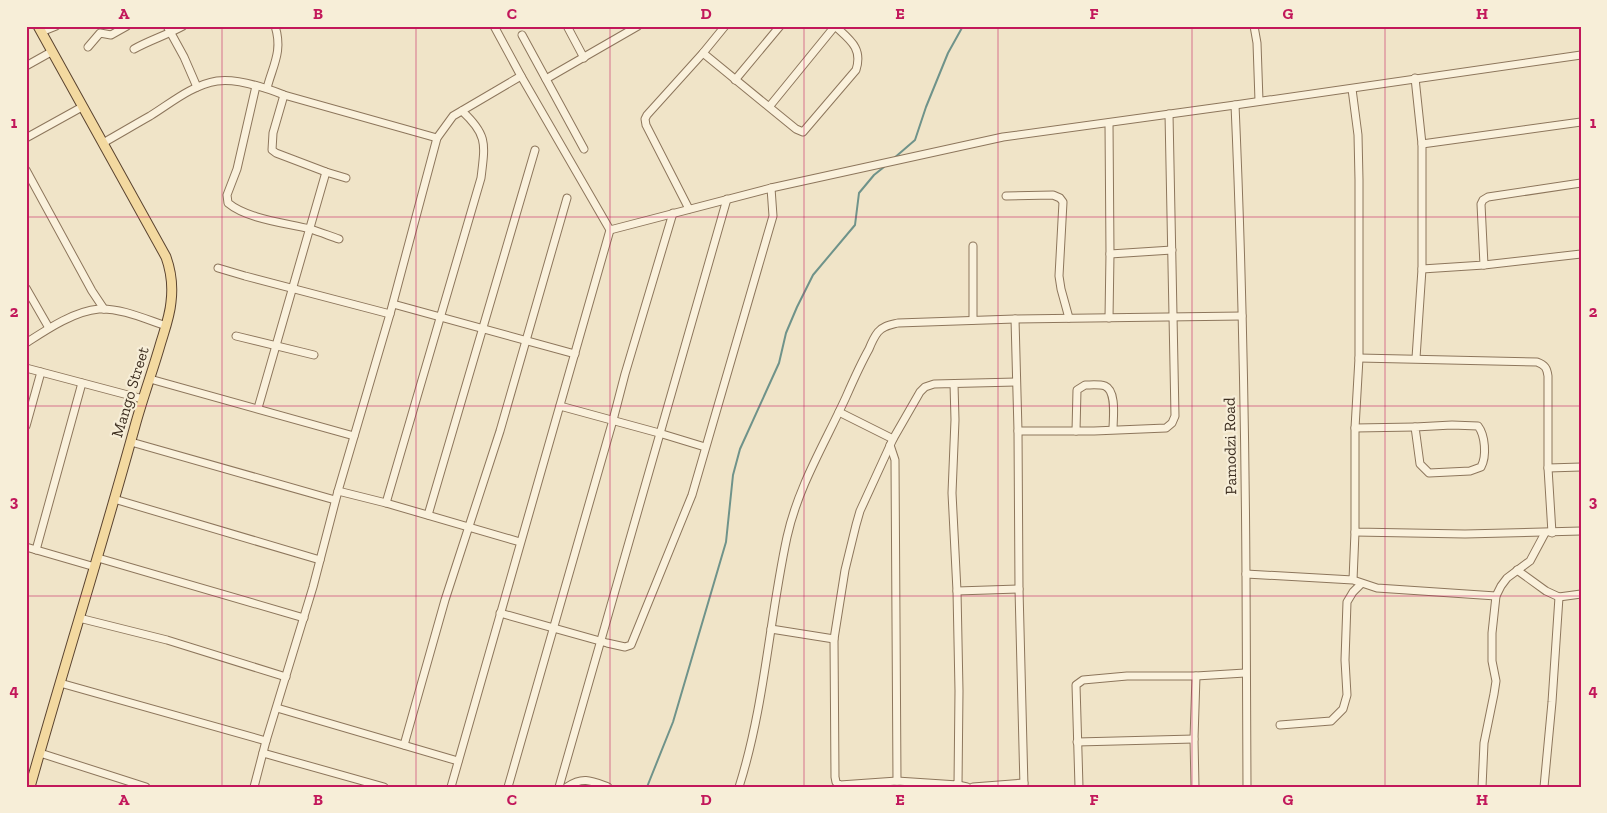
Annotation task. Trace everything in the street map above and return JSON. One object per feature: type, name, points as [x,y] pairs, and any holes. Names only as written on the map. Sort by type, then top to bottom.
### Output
[{"type":"main road","name":"Mango Street","points":[[30,787],[166,326],[172,285],[171,270],[166,257],[40,29]]},
{"type":"street","points":[[40,29],[56,26]]},
{"type":"street","points":[[88,47],[100,33],[111,35],[127,26]]},
{"type":"street","points":[[134,49],[169,30],[183,26]]},
{"type":"street","points":[[267,88],[279,49],[275,26]]},
{"type":"street","points":[[451,787],[610,230],[494,26]]},
{"type":"street","points":[[567,26],[584,58]]},
{"type":"street","points":[[621,26],[625,34]]},
{"type":"street","points":[[546,78],[638,26]]},
{"type":"street","points":[[689,209],[652,138],[645,119],[725,26]]},
{"type":"street","points":[[735,80],[780,26]]},
{"type":"street","points":[[703,53],[768,107],[796,129],[803,132],[856,70],[859,60],[857,50],[851,39],[835,26],[768,107]]},
{"type":"street","points":[[1254,26],[1257,43],[1259,101]]},
{"type":"street","points":[[169,30],[197,86]]},
{"type":"street","points":[[522,35],[584,149]]},
{"type":"street","points":[[26,66],[51,52]]},
{"type":"street","points":[[610,230],[771,188],[1003,137],[1581,55]]},
{"type":"street","points":[[254,787],[266,741],[304,618],[335,500],[393,304],[437,138],[453,116],[521,76]]},
{"type":"street","points":[[1415,78],[1422,144],[1422,269],[1416,358]]},
{"type":"street","points":[[103,143],[197,86],[218,81],[267,88],[284,95],[437,138]]},
{"type":"street","points":[[256,86],[237,169],[227,195],[228,203],[232,207],[264,219],[310,229],[340,239]]},
{"type":"street","points":[[1352,89],[1358,136],[1359,180],[1359,358],[1355,428],[1356,532],[1353,580]]},
{"type":"street","points":[[284,95],[273,133],[272,150],[346,178]]},
{"type":"street","name":"Pamodzi Road","points":[[1235,105],[1242,316],[1247,787]]},
{"type":"street","points":[[26,138],[82,106]]},
{"type":"street","points":[[386,503],[481,178],[484,151],[482,136],[476,124],[462,111]]},
{"type":"street","points":[[1018,431],[1166,428],[1172,423],[1175,416],[1169,114]]},
{"type":"street","points":[[1422,144],[1581,122]]},
{"type":"street","points":[[1109,123],[1109,318]]},
{"type":"street","points":[[428,515],[535,150]]},
{"type":"street","points":[[26,170],[92,291],[104,309]]},
{"type":"street","points":[[258,408],[326,172]]},
{"type":"street","points":[[1484,264],[1481,204],[1483,200],[1488,197],[1581,183]]},
{"type":"street","points":[[500,613],[553,629],[625,647],[631,645],[692,494],[773,216],[771,188]]},
{"type":"street","points":[[1006,196],[1053,195],[1060,198],[1063,202],[1059,276],[1068,318]]},
{"type":"street","points":[[404,745],[445,600],[500,431],[567,198]]},
{"type":"street","points":[[558,787],[727,199]]},
{"type":"street","points":[[508,787],[625,374],[673,213]]},
{"type":"street","points":[[973,246],[973,320]]},
{"type":"street","points":[[1110,254],[1172,250]]},
{"type":"street","points":[[1422,269],[1581,254]]},
{"type":"street","points":[[218,268],[390,314]]},
{"type":"street","points":[[26,288],[48,328]]},
{"type":"street","points":[[393,304],[575,354]]},
{"type":"street","points":[[26,344],[48,328],[87,312],[104,309],[166,326]]},
{"type":"street","points":[[739,787],[750,753],[762,693],[787,537],[796,504],[856,373],[877,333],[886,325],[898,323],[1015,319],[1242,316]]},
{"type":"street","points":[[973,787],[1024,785],[1015,319]]},
{"type":"street","points":[[236,336],[314,355]]},
{"type":"street","points":[[1359,358],[1537,362],[1547,368],[1548,533],[1530,561],[1507,578],[1496,596],[1492,633],[1492,661],[1496,681],[1484,743],[1482,787]]},
{"type":"street","points":[[26,368],[143,399]]},
{"type":"street","points":[[26,426],[41,372]]},
{"type":"street","points":[[150,379],[354,436]]},
{"type":"street","points":[[967,787],[897,781],[840,785],[836,782],[834,639],[846,570],[860,511],[892,442],[920,392],[925,387],[934,384],[1016,382]]},
{"type":"street","points":[[36,550],[82,384]]},
{"type":"street","points":[[954,384],[955,420],[952,493],[957,590],[958,785]]},
{"type":"street","points":[[1076,431],[1077,390],[1085,385],[1104,386],[1111,390],[1113,397],[1113,429]]},
{"type":"street","points":[[560,406],[705,447]]},
{"type":"street","points":[[839,412],[892,442]]},
{"type":"street","points":[[1355,428],[1415,427],[1478,426],[1482,431],[1485,460],[1482,466],[1470,471],[1430,472],[1420,464],[1415,427]]},
{"type":"street","points":[[131,442],[335,500]]},
{"type":"street","points":[[892,442],[895,460],[897,781]]},
{"type":"street","points":[[1548,468],[1580,466]]},
{"type":"street","points":[[338,491],[469,526],[520,542]]},
{"type":"street","points":[[114,499],[320,560]]},
{"type":"street","points":[[1356,532],[1465,534],[1581,531]]},
{"type":"street","points":[[26,548],[96,562],[304,618]]},
{"type":"street","points":[[1517,570],[1546,591],[1559,597],[1581,594]]},
{"type":"street","points":[[1246,574],[1353,580],[1377,588],[1496,596]]},
{"type":"street","points":[[1280,725],[1331,721],[1343,708],[1347,696],[1345,660],[1347,602],[1360,585]]},
{"type":"street","points":[[957,590],[1019,589]]},
{"type":"street","points":[[1544,787],[1559,597]]},
{"type":"street","points":[[79,618],[167,640],[286,677]]},
{"type":"street","points":[[771,630],[834,639]]},
{"type":"street","points":[[1079,787],[1076,684],[1083,680],[1127,676],[1196,676],[1245,673]]},
{"type":"street","points":[[1195,787],[1196,676]]},
{"type":"street","points":[[60,683],[266,741]]},
{"type":"street","points":[[277,708],[458,761]]},
{"type":"street","points":[[1077,742],[1194,739]]},
{"type":"street","points":[[40,753],[146,787]]},
{"type":"street","points":[[263,753],[384,787]]},
{"type":"street","points":[[567,787],[580,780],[587,780],[608,787]]},
{"type":"waterway","points":[[893,159],[915,140],[948,53],[963,26]]},
{"type":"waterway","points":[[647,787],[673,722],[726,542],[733,475],[740,449],[779,363],[786,333],[813,275],[855,225],[859,193],[874,175],[884,167]]}]
